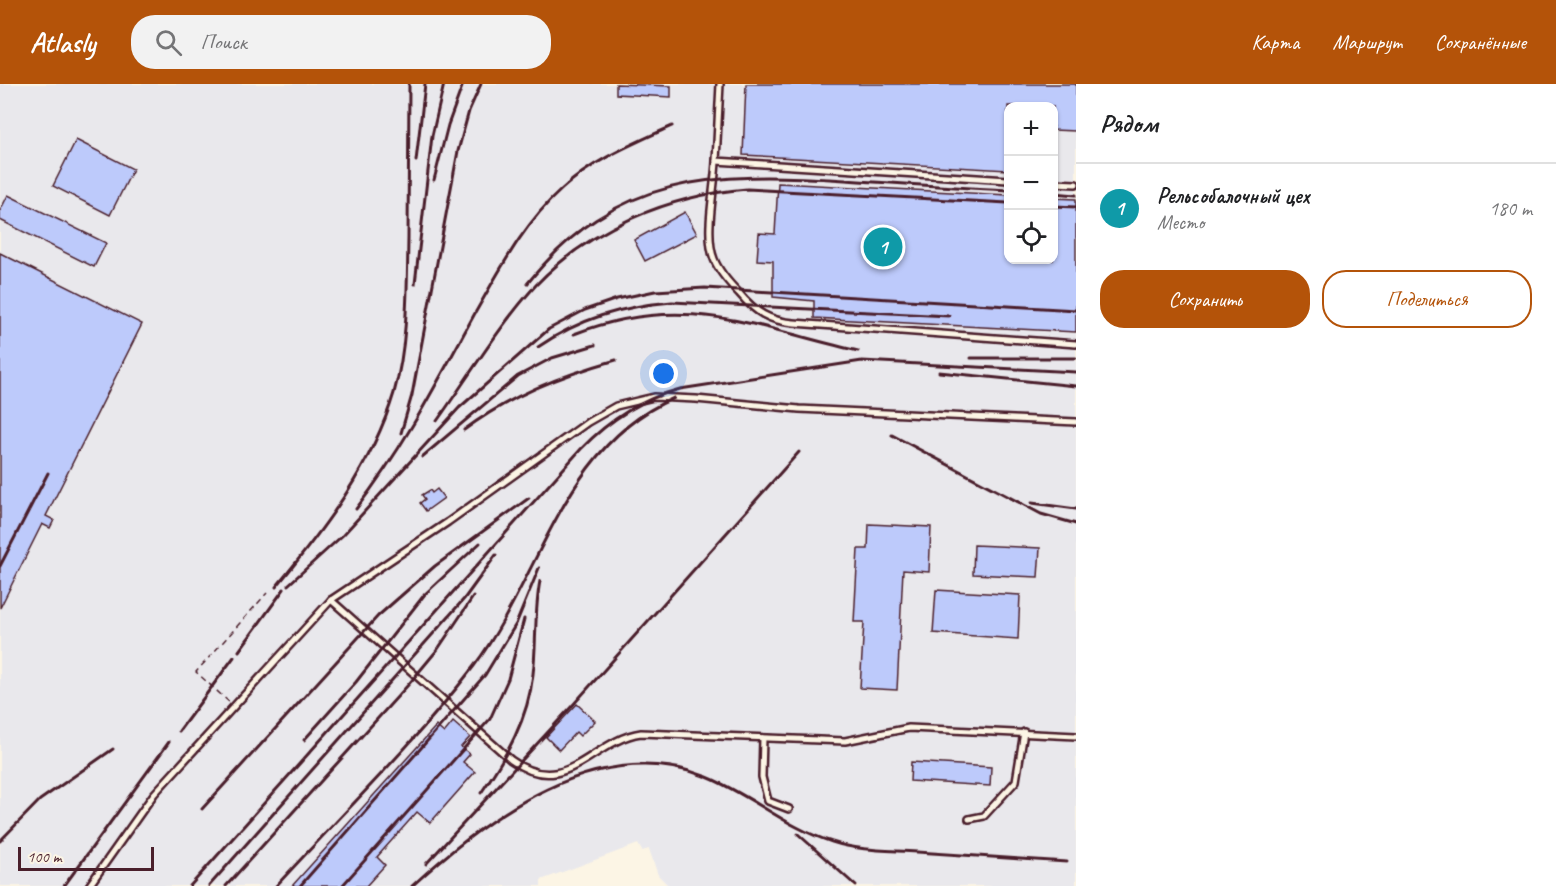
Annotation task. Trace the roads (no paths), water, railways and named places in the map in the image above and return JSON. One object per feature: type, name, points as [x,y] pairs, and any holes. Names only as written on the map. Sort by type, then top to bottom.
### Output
[{"type":"lane","points":[[720,84],[711,232],[713,256],[726,279],[753,309],[766,318],[794,323],[1076,344]]},
{"type":"lane","points":[[716,161],[1004,180]]},
{"type":"lane","points":[[1058,183],[1076,184]]},
{"type":"lane","points":[[89,886],[154,794],[331,600],[448,522],[597,416],[635,400],[654,397],[799,409],[1076,423]]},
{"type":"lane","points":[[331,600],[506,756],[528,770],[546,774],[572,769],[618,738],[640,733],[845,741],[909,728],[1076,736]]},
{"type":"lane","points":[[969,819],[984,816],[1016,781],[1024,732]]},
{"type":"lane","points":[[763,738],[762,777],[768,801],[789,809]]},
{"type":"railway","points":[[276,587],[345,496],[373,446],[394,393],[402,355],[407,297],[409,84]]},
{"type":"railway","points":[[416,161],[425,84]]},
{"type":"railway","points":[[415,284],[432,136],[444,84]]},
{"type":"railway","points":[[434,180],[448,125],[463,84]]},
{"type":"railway","points":[[401,433],[412,395],[458,151],[469,111],[481,84]]},
{"type":"railway","points":[[356,509],[404,439],[503,265],[535,217],[562,189],[587,169],[614,153],[672,126]]},
{"type":"railway","points":[[527,284],[561,247],[596,220],[632,200],[670,187],[710,180],[753,177],[1004,190]]},
{"type":"railway","points":[[437,421],[497,334],[536,285],[557,265],[606,231],[661,207],[689,199],[747,189],[1004,203]]},
{"type":"railway","points":[[1058,193],[1076,195]]},
{"type":"railway","points":[[1058,206],[1076,207]]},
{"type":"railway","points":[[288,585],[343,535],[459,408],[549,329],[585,310],[617,299],[655,291],[705,288],[1076,310]]},
{"type":"railway","points":[[538,347],[569,329],[602,316],[636,307],[672,302],[949,316]]},
{"type":"railway","points":[[574,334],[613,322],[649,315],[684,314],[717,317],[750,324],[858,351]]},
{"type":"railway","points":[[422,457],[518,376],[552,358],[595,345]]},
{"type":"railway","points":[[971,358],[1076,358]]},
{"type":"railway","points":[[464,430],[500,407],[537,388],[616,360]]},
{"type":"railway","points":[[190,886],[581,449],[626,412],[666,393],[680,389],[862,361],[1076,372]]},
{"type":"railway","points":[[939,372],[1076,386]]},
{"type":"railway","points":[[276,886],[403,750],[474,666],[497,631],[558,516],[580,480],[605,447],[636,419],[674,398]]},
{"type":"railway","points":[[892,435],[1041,514],[1076,524]]},
{"type":"railway","points":[[426,864],[572,706],[799,452]]},
{"type":"railway","points":[[0,566],[48,473]]},
{"type":"railway","points":[[202,809],[378,616],[435,566],[529,498]]},
{"type":"railway","points":[[1032,503],[1076,509]]},
{"type":"railway","points":[[304,740],[356,682],[425,594],[480,543]]},
{"type":"railway","points":[[209,886],[464,599],[496,555]]},
{"type":"railway","points":[[300,886],[485,675],[516,624],[539,568]]},
{"type":"railway","points":[[481,793],[508,751],[526,707],[533,674],[540,581]]},
{"type":"railway","points":[[239,651],[284,589]]},
{"type":"railway","points":[[226,886],[408,685],[438,649],[473,597]]},
{"type":"railway","points":[[342,886],[490,719],[508,679],[524,619]]},
{"type":"railway","points":[[179,731],[234,657]]},
{"type":"railway","points":[[64,886],[169,742]]},
{"type":"railway","points":[[0,841],[40,800],[113,749]]},
{"type":"railway","points":[[412,886],[475,833],[510,809],[547,789],[586,774],[626,766],[666,766],[707,777],[784,820],[816,836],[842,845],[874,850],[1067,862]]},
{"type":"railway","points":[[798,834],[856,886]]},
{"type":"place","name":"Рельсобалочный цех","points":[[883,247]]}]
